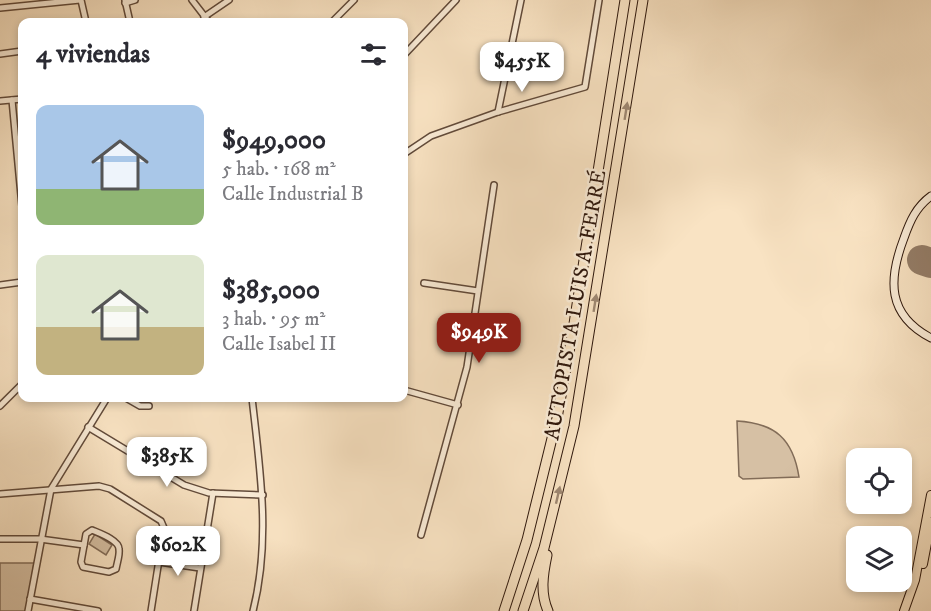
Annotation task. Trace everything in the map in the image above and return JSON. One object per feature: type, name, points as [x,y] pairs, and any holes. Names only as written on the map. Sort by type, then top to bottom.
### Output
[{"type":"highway","name":"AUTOPISTA LUIS A. FERRÉ","points":[[504,611],[527,540],[547,466],[572,337],[625,0]]},
{"type":"highway","name":"AUTOPISTA LUIS A. FERRÉ","points":[[523,611],[554,514],[574,426],[643,0]]},
{"type":"highway","points":[[548,611],[543,594],[543,581],[553,532],[554,514]]},
{"type":"highway","points":[[497,611],[505,597],[527,540]]},
{"type":"main road","points":[[931,196],[921,205],[909,223],[896,262],[893,283],[895,297],[903,315],[912,326],[931,338]]},
{"type":"main road","points":[[905,609],[915,580],[931,495]]},
{"type":"main road","points":[[905,609],[921,577],[931,522]]},
{"type":"street","points":[[14,0],[16,7]]},
{"type":"street","points":[[0,8],[81,0],[85,18]]},
{"type":"street","points":[[129,18],[125,1],[135,0]]},
{"type":"street","points":[[192,0],[204,17],[229,0]]},
{"type":"street","points":[[336,18],[354,0]]},
{"type":"street","points":[[408,51],[456,0]]},
{"type":"street","points":[[498,112],[521,0]]},
{"type":"street","points":[[408,151],[431,136],[498,112],[585,87],[599,0]]},
{"type":"street","points":[[0,54],[18,52]]},
{"type":"street","points":[[0,101],[18,99]]},
{"type":"street","points":[[12,100],[18,164]]},
{"type":"street","points":[[421,535],[467,366],[494,185]]},
{"type":"street","points":[[0,285],[18,283]]},
{"type":"street","points":[[424,283],[478,291]]},
{"type":"street","points":[[0,406],[18,388]]},
{"type":"street","points":[[408,391],[458,405]]},
{"type":"street","points":[[28,611],[51,489],[104,402]]},
{"type":"street","points":[[133,402],[140,406],[149,406]]},
{"type":"street","points":[[252,402],[264,538],[254,611]]},
{"type":"street","points":[[88,427],[184,485],[213,493],[262,495]]},
{"type":"street","points":[[0,494],[99,486],[110,489],[162,521],[164,528],[152,611]]},
{"type":"street","points":[[194,611],[213,493]]},
{"type":"street","points":[[92,530],[118,545],[116,569],[109,572],[83,567],[81,562],[84,546],[86,534],[92,530]]},
{"type":"street","points":[[0,539],[40,539],[84,546]]},
{"type":"street","points":[[159,562],[201,568]]},
{"type":"street","points":[[30,599],[98,611]]},
{"type":"shaded area","points":[[737,421],[762,425],[780,436],[792,452],[799,477],[743,479],[739,476]]},
{"type":"shaded area","points":[[95,534],[112,545],[106,555],[89,544]]},
{"type":"shaded area","points":[[0,563],[34,563],[26,611],[0,611]]},
{"type":"runway","points":[[922,260],[931,263]]}]
